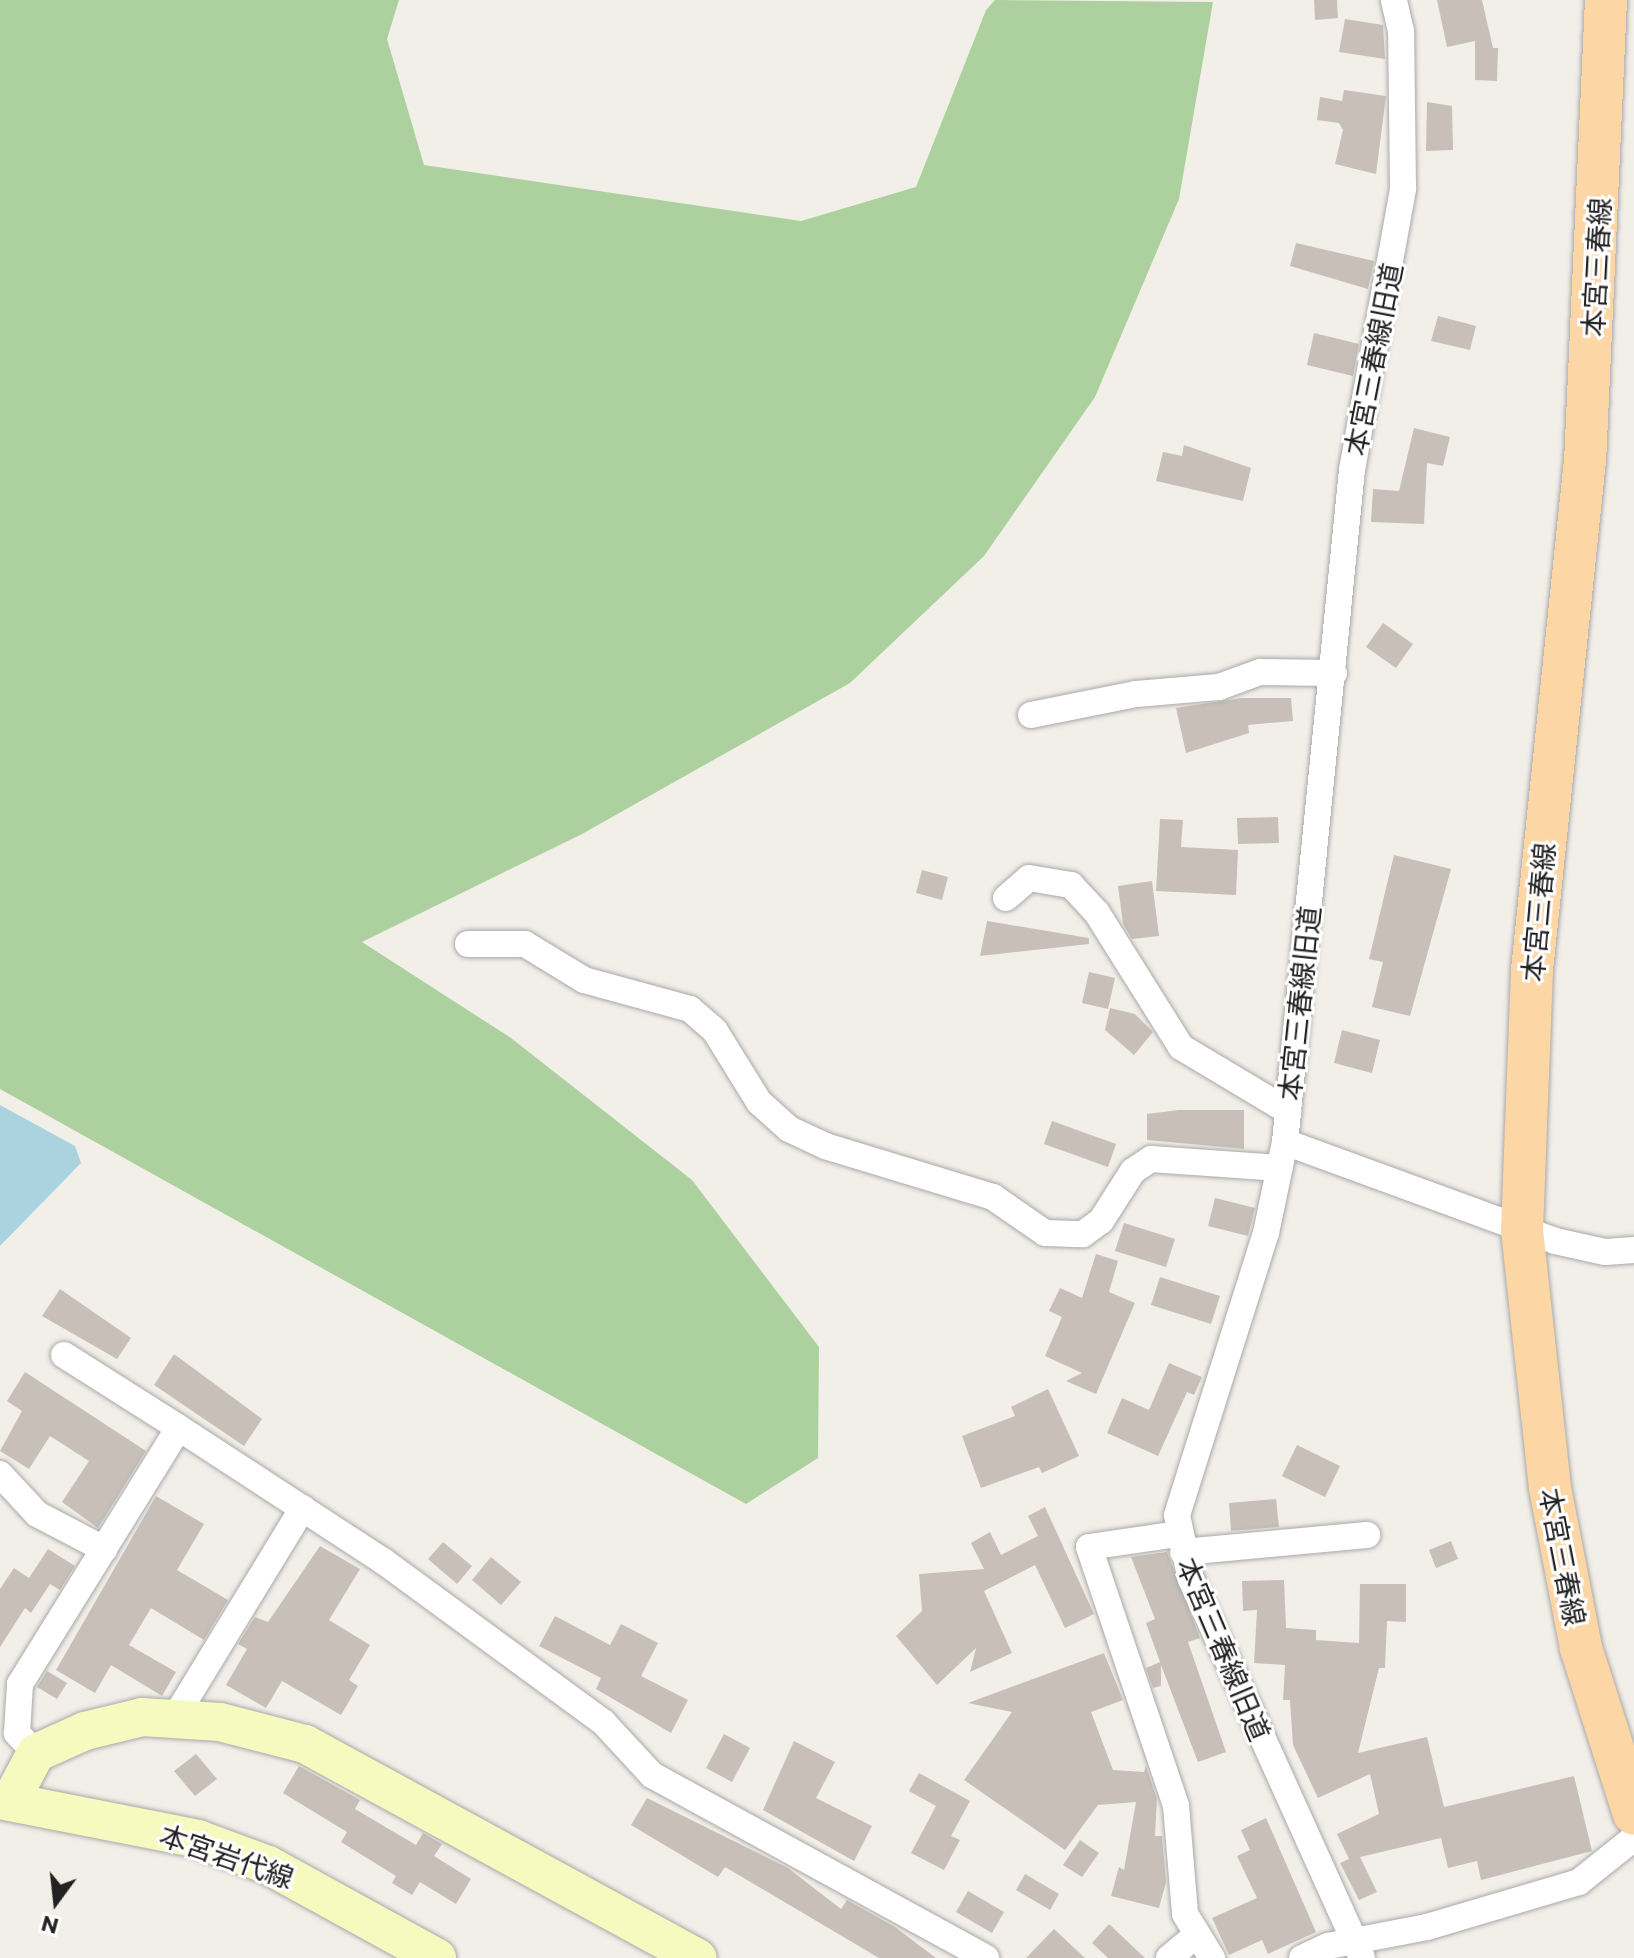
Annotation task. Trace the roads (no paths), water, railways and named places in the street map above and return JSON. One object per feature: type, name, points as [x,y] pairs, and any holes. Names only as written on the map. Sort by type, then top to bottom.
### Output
[{"type":"main road","name":"本宮三春線","points":[[1606,0],[1585,460],[1532,970],[1522,1230],[1532,1371],[1552,1503],[1581,1648],[1634,1814]]},
{"type":"street","name":"本宮三春線旧道","points":[[1358,1949],[1180,1543],[1187,1467],[1266,1233],[1285,1142],[1361,405],[1403,188],[1401,31],[1394,0]]},
{"type":"street","points":[[1031,715],[1136,694],[1219,687],[1260,672],[1334,673]]},
{"type":"street","points":[[1006,898],[1029,878],[1071,885],[1097,913],[1181,1047],[1288,1111]]},
{"type":"street","points":[[468,944],[525,944],[584,980],[690,1009],[715,1031],[759,1102],[789,1129],[825,1146],[993,1197],[1045,1233],[1083,1234],[1101,1221],[1133,1171],[1151,1159],[1280,1168]]},
{"type":"street","points":[[1285,1142],[1522,1230],[1605,1252],[1634,1250]]},
{"type":"street","points":[[64,1355],[303,1508],[603,1722],[652,1775],[986,1958]]},
{"type":"street","points":[[5,1800],[18,1741],[20,1684],[179,1428]]},
{"type":"street","points":[[0,1474],[37,1514],[104,1549]]},
{"type":"street","points":[[174,1719],[303,1508]]},
{"type":"street","points":[[1212,1958],[1195,1936],[1176,1861],[1176,1806],[1089,1547],[1367,1535]]},
{"type":"street","points":[[18,1741],[142,1717],[220,1722],[305,1744],[698,1958]]},
{"type":"street","name":"本宮岩代線","points":[[5,1800],[198,1839],[268,1865],[437,1958]]},
{"type":"street","points":[[1302,1958],[1358,1949],[1579,1882],[1634,1838]]},
{"type":"street","points":[[1169,1958],[1195,1936]]},
{"type":"water","points":[[0,1105],[75,1146],[81,1163],[0,1246]]}]
